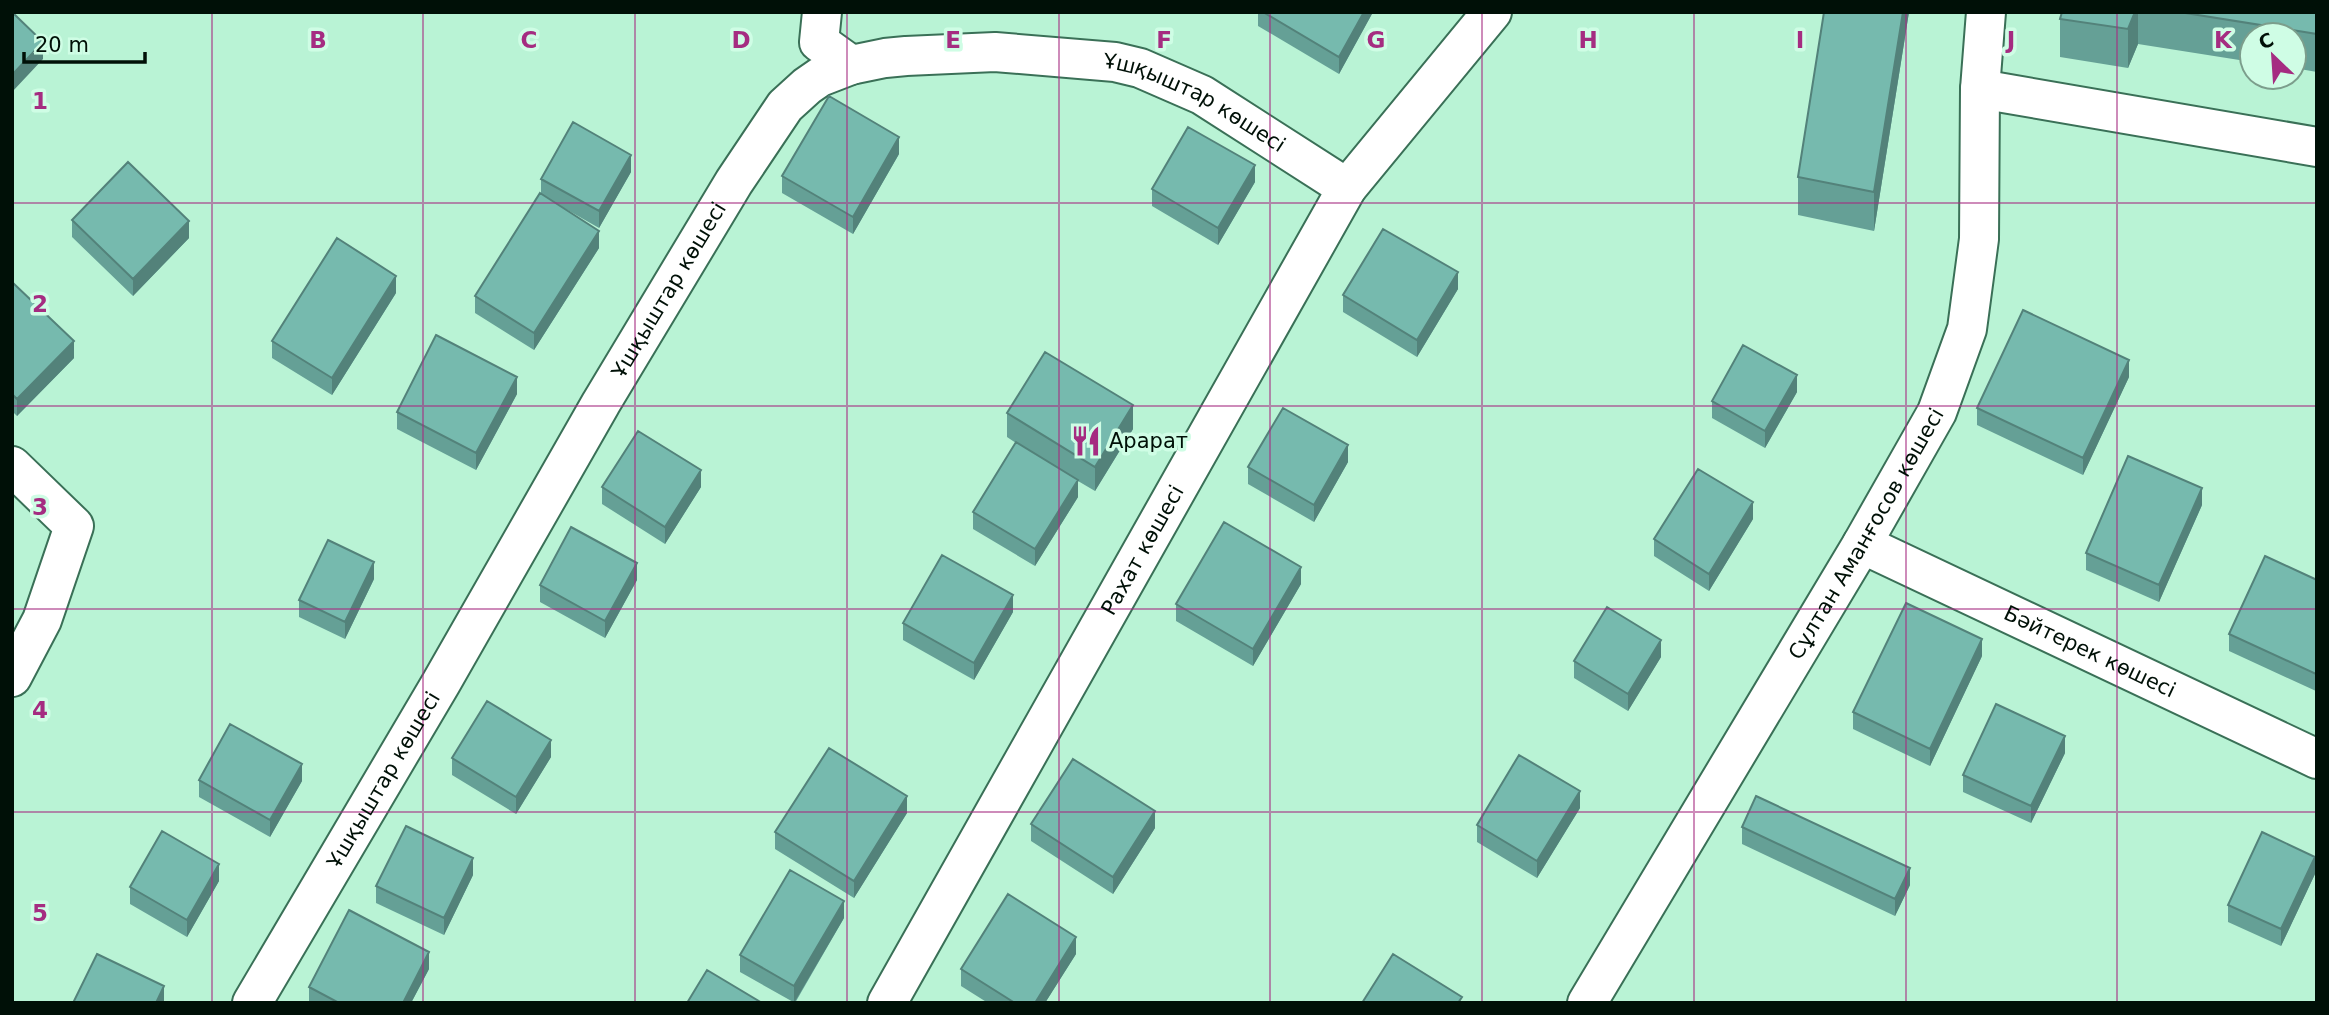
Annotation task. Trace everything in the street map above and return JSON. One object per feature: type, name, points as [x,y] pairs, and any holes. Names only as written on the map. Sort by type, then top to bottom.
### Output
[{"type":"street","points":[[822,12],[819,42],[851,65]]},
{"type":"street","name":"Рахат көшесі","points":[[887,1003],[1347,188],[1492,12]]},
{"type":"street","name":"Сұлтан Аманғосов көшесі","points":[[1587,1003],[1862,544],[1937,412],[1966,329],[1979,239],[1980,89],[1986,12]]},
{"type":"street","name":"Ұшқыштар көшесі","points":[[252,1003],[434,695],[601,403],[734,181],[785,106],[820,77],[851,65],[895,57],[995,52],[1115,62],[1140,68],[1202,95],[1347,188]]},
{"type":"street","points":[[1980,89],[2317,147]]},
{"type":"street","points":[[12,466],[74,526],[42,620],[12,677]]},
{"type":"street","name":"Бәйтерек көшесі","points":[[1862,544],[2317,759]]},
{"type":"building","points":[[12,12],[43,42],[12,75]]},
{"type":"building","points":[[1263,12],[1364,12],[1339,57]]},
{"type":"building","points":[[1824,12],[1903,12],[1874,192],[1798,177]]},
{"type":"building","points":[[2062,12],[2135,12],[2128,29],[2060,19]]},
{"type":"building","points":[[2179,12],[2317,12],[2317,34],[2308,33],[2308,21],[2238,21]]},
{"type":"building","points":[[829,96],[899,137],[853,217],[782,176]]},
{"type":"building","points":[[573,122],[631,155],[599,211],[541,179]]},
{"type":"building","points":[[1188,127],[1255,165],[1218,228],[1152,189]]},
{"type":"building","points":[[128,162],[189,221],[133,279],[72,220]]},
{"type":"building","points":[[540,193],[599,231],[534,333],[475,296]]},
{"type":"building","points":[[1383,229],[1458,272],[1417,340],[1343,295]]},
{"type":"building","points":[[337,238],[396,276],[332,378],[272,341]]},
{"type":"building","points":[[12,282],[74,341],[17,399],[12,394]]},
{"type":"building","points":[[2023,310],[2129,360],[2083,458],[1977,408]]},
{"type":"building","points":[[436,335],[517,377],[476,453],[397,412]]},
{"type":"building","points":[[1743,345],[1797,375],[1765,431],[1712,401]]},
{"type":"building","points":[[1045,352],[1133,405],[1095,467],[1007,413]]},
{"type":"building","points":[[1283,408],[1348,445],[1314,505],[1248,467]]},
{"type":"building","points":[[638,431],[701,470],[665,527],[602,487]]},
{"type":"building","points":[[1016,442],[1078,480],[1035,549],[973,512]]},
{"type":"building","points":[[2128,456],[2202,488],[2159,585],[2086,553]]},
{"type":"building","points":[[1698,469],[1753,502],[1709,574],[1654,539]]},
{"type":"building","points":[[1224,522],[1301,567],[1253,649],[1176,604]]},
{"type":"building","points":[[571,527],[637,563],[605,621],[540,585]]},
{"type":"building","points":[[328,540],[374,562],[345,622],[299,600]]},
{"type":"building","points":[[942,555],[1013,595],[974,663],[903,623]]},
{"type":"building","points":[[2265,556],[2317,580],[2316,674],[2229,634]]},
{"type":"building","points":[[1906,603],[1982,639],[1930,749],[1853,712]]},
{"type":"building","points":[[1607,607],[1661,640],[1628,694],[1574,661]]},
{"type":"building","points":[[487,701],[551,740],[516,797],[452,758]]},
{"type":"building","points":[[1996,704],[2065,736],[2031,806],[1963,775]]},
{"type":"building","points":[[230,724],[302,764],[270,820],[199,780]]},
{"type":"building","points":[[829,748],[907,796],[854,881],[775,832]]},
{"type":"building","points":[[1519,755],[1580,791],[1537,861],[1477,825]]},
{"type":"building","points":[[1073,759],[1155,811],[1113,877],[1031,824]]},
{"type":"building","points":[[1756,796],[1910,868],[1895,899],[1742,827]]},
{"type":"building","points":[[406,826],[473,858],[444,918],[376,886]]},
{"type":"building","points":[[162,831],[219,864],[187,920],[130,887]]},
{"type":"building","points":[[2262,832],[2315,857],[2281,929],[2228,905]]},
{"type":"building","points":[[790,870],[844,901],[794,986],[740,955]]},
{"type":"building","points":[[1008,894],[1076,937],[1035,1003],[1015,1003],[961,969]]},
{"type":"building","points":[[349,910],[429,952],[403,1003],[339,1003],[309,987]]},
{"type":"building","points":[[97,954],[164,986],[156,1003],[73,1003]]},
{"type":"building","points":[[1393,954],[1462,997],[1458,1003],[1362,1003]]},
{"type":"building","points":[[707,970],[762,1003],[687,1003]]},
{"type":"place","name":"Арарат","points":[[1086,441]]}]
